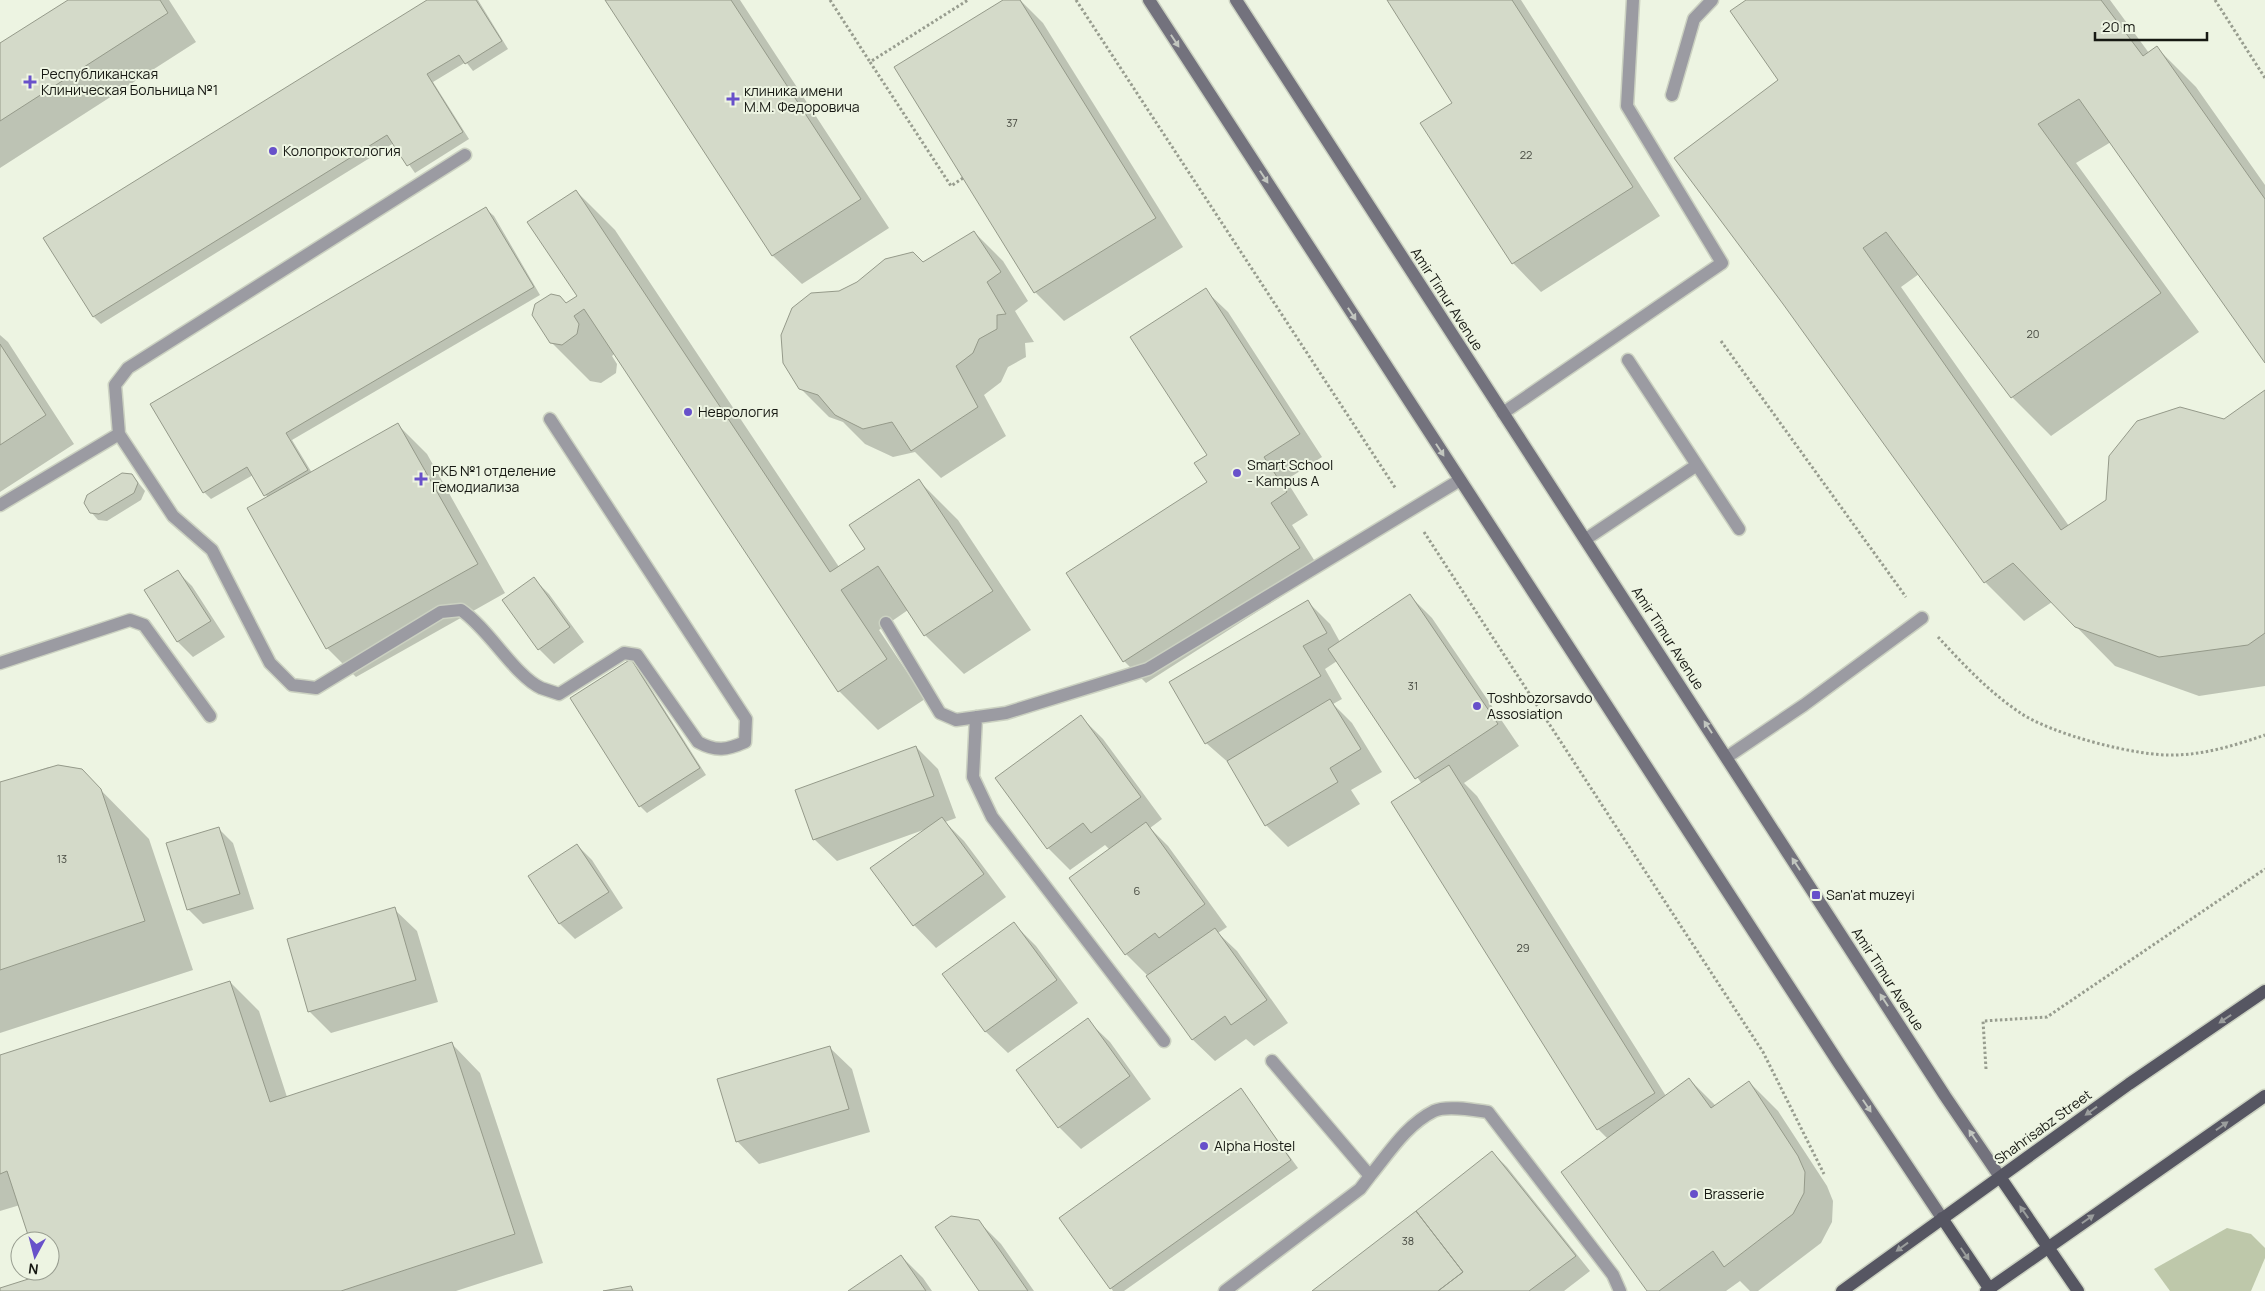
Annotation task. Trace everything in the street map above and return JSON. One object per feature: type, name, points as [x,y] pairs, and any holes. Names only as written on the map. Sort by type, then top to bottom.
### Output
[{"type":"main road","points":[[1149,0],[1989,1290],[2265,1096]]},
{"type":"main road","name":"Amir Timur Avenue","points":[[1236,0],[1945,1096],[2078,1291]]},
{"type":"main road","name":"Shahrisabz Street","points":[[1842,1291],[2129,1084],[2265,991]]},
{"type":"lane","points":[[1503,413],[1722,263],[1627,106],[1633,0]]},
{"type":"lane","points":[[1672,95],[1694,19],[1712,0]]},
{"type":"lane","points":[[465,154],[128,368],[116,386],[120,434],[173,516],[212,550],[270,663],[292,685],[316,688],[441,612],[461,610],[476,620],[529,680],[541,688],[559,694],[624,653],[637,655],[698,742],[711,749],[728,750],[745,742],[746,719],[550,419]]},
{"type":"lane","points":[[1628,360],[1739,529]]},
{"type":"lane","points":[[0,505],[120,434]]},
{"type":"lane","points":[[1586,539],[1697,465]]},
{"type":"lane","points":[[886,623],[940,713],[956,720],[1006,714],[1148,669],[1460,480]]},
{"type":"lane","points":[[1727,757],[1804,705],[1922,618]]},
{"type":"lane","points":[[0,663],[130,620],[144,625],[210,716]]},
{"type":"lane","points":[[976,717],[973,777],[992,817],[1164,1041]]},
{"type":"lane","points":[[1272,1062],[1370,1176]]},
{"type":"lane","points":[[1225,1291],[1360,1189],[1391,1151],[1401,1135],[1435,1110],[1463,1109],[1488,1112],[1613,1276],[1620,1291]]},
{"type":"path","points":[[830,0],[951,186],[963,178]]},
{"type":"path","points":[[870,62],[968,0]]},
{"type":"path","points":[[1076,0],[1398,493]]},
{"type":"path","points":[[2214,0],[2265,78]]},
{"type":"path","points":[[1721,341],[1922,618],[1968,670],[2020,713],[2069,735],[2122,749],[2175,755],[2227,748],[2265,735]]},
{"type":"path","points":[[1420,526],[1763,1052],[1824,1174]]},
{"type":"path","points":[[1986,1069],[1983,1021],[2047,1017],[2265,869]]},
{"type":"green space","points":[[2227,1228],[2251,1234],[2265,1248],[2265,1258],[2251,1291],[2170,1291],[2154,1269]]},
{"type":"building","name":"Республиканская Клиническая Больница №1","points":[[68,0],[160,0],[168,13],[0,121],[0,43]]},
{"type":"building","name":"Колопроктология","points":[[427,0],[476,0],[502,41],[465,64],[459,55],[427,74],[463,132],[407,166],[387,135],[93,317],[43,238]]},
{"type":"building","name":"клиника имени М.М. Федоровича","points":[[605,0],[731,0],[861,199],[772,256]]},
{"type":"building","points":[[1003,0],[1020,0],[1156,218],[1034,293],[894,67]]},
{"type":"building","points":[[1387,0],[1512,0],[1633,187],[1512,264],[1420,123],[1452,103]]},
{"type":"building","points":[[1746,0],[2101,0],[2143,56],[2157,46],[2265,199],[2265,363],[2079,99],[2038,124],[2161,293],[2011,398],[1886,232],[1863,248],[2061,530],[2106,500],[2109,456],[2137,421],[2180,407],[2224,419],[2265,390],[2265,633],[2248,645],[2159,657],[2075,627],[2013,563],[1984,583],[1783,304],[1674,158],[1778,80],[1730,11]]},
{"type":"building","name":"Неврология","points":[[576,190],[830,572],[865,549],[849,525],[919,479],[993,591],[924,636],[878,566],[841,590],[887,659],[838,692],[584,309],[574,316],[579,324],[577,334],[562,345],[550,343],[532,315],[535,304],[551,294],[560,296],[566,303],[577,296],[527,222]]},
{"type":"building","points":[[486,207],[534,287],[286,433],[308,470],[264,496],[247,467],[203,493],[150,404]]},
{"type":"building","points":[[974,231],[1001,272],[987,282],[1006,314],[997,315],[997,329],[979,339],[973,353],[956,366],[978,407],[911,451],[892,422],[863,429],[835,415],[818,395],[799,389],[783,363],[781,335],[792,308],[811,293],[839,291],[857,282],[885,259],[913,252],[923,262]]},
{"type":"building","name":"Smart School - Kampus A","points":[[1206,288],[1300,434],[1264,457],[1287,492],[1271,503],[1300,548],[1123,662],[1066,573],[1207,482],[1194,463],[1207,455],[1130,337]]},
{"type":"building","points":[[0,344],[46,415],[0,445]]},
{"type":"building","points":[[398,423],[478,564],[326,649],[247,508]]},
{"type":"building","points":[[122,473],[132,474],[138,483],[134,493],[99,514],[90,513],[84,503],[87,495]]},
{"type":"building","points":[[178,570],[211,621],[177,642],[144,590]]},
{"type":"building","points":[[534,577],[570,627],[538,650],[502,600]]},
{"type":"building","points":[[1410,594],[1498,724],[1415,779],[1328,649]]},
{"type":"building","points":[[1308,600],[1327,633],[1303,646],[1321,676],[1205,744],[1169,682]]},
{"type":"building","points":[[631,659],[700,768],[639,807],[570,698]]},
{"type":"building","points":[[1330,699],[1361,749],[1330,768],[1338,782],[1265,826],[1227,761]]},
{"type":"building","points":[[1081,715],[1141,797],[1091,833],[1083,823],[1047,849],[995,778]]},
{"type":"building","points":[[916,746],[934,796],[813,840],[795,790]]},
{"type":"building","points":[[58,765],[82,769],[101,789],[145,921],[0,970],[0,782]]},
{"type":"building","points":[[1449,765],[1655,1093],[1597,1130],[1391,802]]},
{"type":"building","points":[[942,817],[984,874],[913,926],[870,868]]},
{"type":"building","points":[[1146,822],[1205,904],[1159,938],[1155,933],[1125,955],[1069,878]]},
{"type":"building","points":[[219,827],[240,894],[187,910],[166,843]]},
{"type":"building","points":[[577,844],[609,892],[559,924],[528,876]]},
{"type":"building","points":[[395,907],[416,980],[308,1012],[287,939]]},
{"type":"building","points":[[1014,922],[1057,980],[985,1032],[942,974]]},
{"type":"building","points":[[1215,928],[1267,1000],[1231,1025],[1225,1016],[1192,1040],[1146,976]]},
{"type":"building","points":[[230,981],[270,1102],[452,1042],[515,1234],[341,1291],[0,1291],[0,1288],[22,1281],[60,1281],[60,1231],[27,1231],[7,1171],[0,1174],[0,1055]]},
{"type":"building","points":[[1088,1018],[1130,1076],[1058,1128],[1016,1070]]},
{"type":"building","points":[[830,1046],[849,1109],[736,1142],[717,1079]]},
{"type":"building","points":[[1689,1078],[1711,1108],[1749,1081],[1798,1156],[1805,1172],[1804,1193],[1793,1214],[1724,1267],[1713,1251],[1659,1291],[1647,1291],[1561,1172]]},
{"type":"building","points":[[1241,1088],[1291,1160],[1110,1289],[1059,1218]]},
{"type":"building","points":[[1492,1151],[1576,1256],[1529,1291],[1438,1291],[1463,1272],[1416,1211]]},
{"type":"building","points":[[1416,1211],[1463,1272],[1438,1291],[1312,1291]]},
{"type":"building","points":[[951,1216],[979,1220],[1028,1291],[979,1291],[935,1227]]},
{"type":"building","points":[[901,1255],[926,1291],[848,1291]]},
{"type":"building","points":[[631,1286],[633,1291],[603,1291]]},
{"type":"place","name":"Республиканская Клиническая Больница №1","points":[[30,82]]},
{"type":"place","name":"клиника имени М.М. Федоровича","points":[[733,99]]},
{"type":"place","name":"Колопроктология","points":[[273,151]]},
{"type":"place","name":"Неврология","points":[[688,412]]},
{"type":"place","name":"Smart School - Kampus A","points":[[1237,473]]},
{"type":"place","name":"РКБ №1 отделение Гемодиализа","points":[[421,479]]},
{"type":"place","name":"Toshbozorsavdo Assosiation","points":[[1477,706]]},
{"type":"place","name":"San'at muzeyi","points":[[1816,895]]},
{"type":"place","name":"Alpha Hostel","points":[[1204,1146]]},
{"type":"place","name":"Brasserie","points":[[1694,1194]]}]
